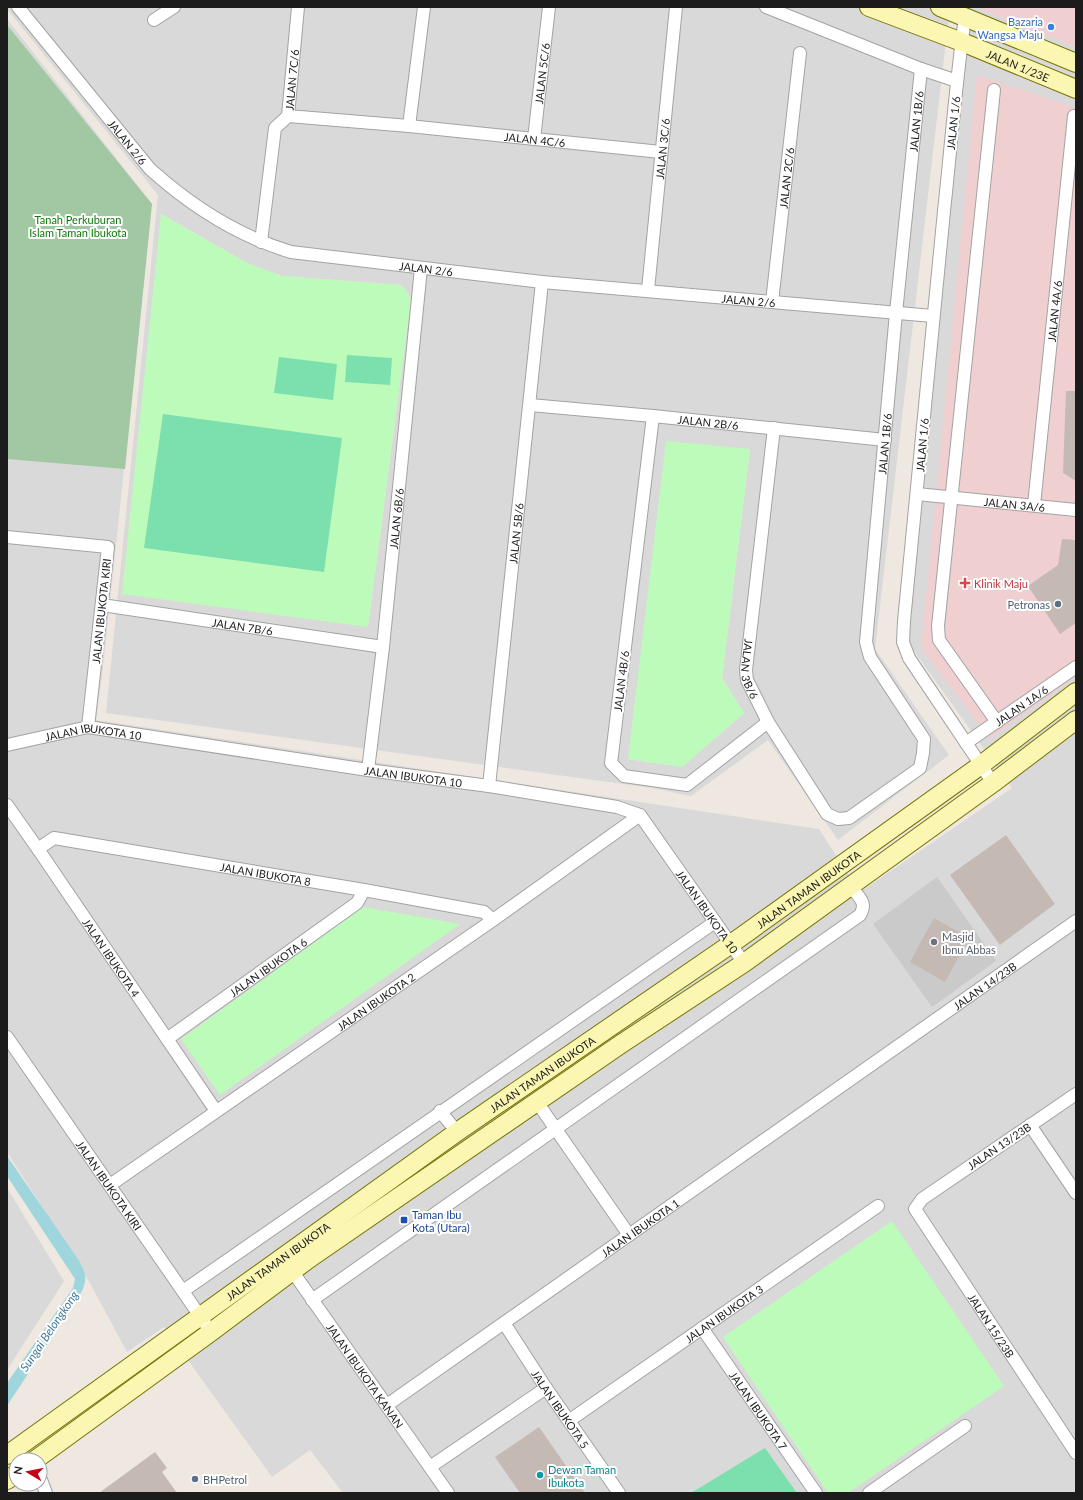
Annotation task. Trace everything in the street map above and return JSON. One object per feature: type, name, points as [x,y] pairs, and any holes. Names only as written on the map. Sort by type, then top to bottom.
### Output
[{"type":"main road","name":"JALAN 1/23E","points":[[869,7],[962,42],[1076,89]]},
{"type":"main road","points":[[940,7],[1076,63]]},
{"type":"main road","name":"JALAN TAMAN IBUKOTA","points":[[46,1452],[211,1332],[288,1265],[457,1132],[731,944],[981,765],[1076,692]]},
{"type":"main road","name":"JALAN TAMAN IBUKOTA","points":[[20,1452],[201,1316],[288,1265],[310,1258],[621,1044],[744,963],[994,783],[1076,720]]},
{"type":"street","name":"JALAN 2/6","points":[[18,7],[150,169],[188,201],[230,226],[261,242],[291,252],[542,282],[648,290],[933,316]]},
{"type":"street","points":[[154,20],[174,7]]},
{"type":"street","name":"JALAN 7C/6","points":[[261,242],[275,128],[288,116],[298,7]]},
{"type":"street","points":[[409,126],[424,7]]},
{"type":"street","name":"JALAN 5C/6","points":[[534,139],[549,7]]},
{"type":"street","name":"JALAN 3C/6","points":[[648,290],[676,7]]},
{"type":"street","name":"JALAN 1/6","points":[[766,7],[921,69],[957,81]]},
{"type":"street","name":"JALAN 1/6","points":[[966,17],[957,81],[933,316],[903,642],[909,658],[994,783]]},
{"type":"street","name":"JALAN 2C/6","points":[[772,302],[800,53]]},
{"type":"street","name":"JALAN 1B/6","points":[[892,788],[920,768],[924,739],[870,657],[866,642],[896,313],[921,69]]},
{"type":"street","points":[[994,90],[938,626],[939,640],[997,722]]},
{"type":"street","name":"JALAN 4C/6","points":[[288,116],[409,126],[661,152]]},
{"type":"street","name":"JALAN 4A/6","points":[[1034,506],[1074,116]]},
{"type":"street","name":"JALAN 6B/6","points":[[368,770],[383,647],[421,268]]},
{"type":"street","name":"JALAN 5B/6","points":[[489,786],[542,282]]},
{"type":"street","name":"JALAN 2B/6","points":[[530,405],[885,440]]},
{"type":"street","name":"JALAN 4B/6","points":[[653,416],[611,763],[624,776],[687,785],[768,722]]},
{"type":"street","name":"JALAN 3B/6","points":[[774,428],[746,670],[747,680],[768,722],[827,814],[838,819],[849,818],[892,788]]},
{"type":"street","name":"JALAN 3A/6","points":[[917,494],[1076,510]]},
{"type":"street","name":"JALAN IBUKOTA KIRI","points":[[7,538],[108,547],[88,727]]},
{"type":"street","name":"JALAN 7B/6","points":[[102,605],[383,647]]},
{"type":"street","name":"JALAN 1A/6","points":[[966,743],[1076,668]]},
{"type":"street","name":"JALAN IBUKOTA 10","points":[[7,745],[88,727],[368,770],[489,786],[617,807],[640,815],[744,963]]},
{"type":"street","name":"JALAN IBUKOTA 4","points":[[7,805],[216,1111]]},
{"type":"street","name":"JALAN IBUKOTA 2","points":[[110,1185],[493,920],[640,815]]},
{"type":"street","name":"JALAN IBUKOTA 8","points":[[38,849],[54,838],[364,890],[484,912],[493,920]]},
{"type":"street","points":[[312,1300],[860,915],[864,909],[864,904],[851,886]]},
{"type":"street","name":"JALAN IBUKOTA 6","points":[[167,1039],[357,903],[364,890]]},
{"type":"street","name":"JALAN 14/23B","points":[[893,1049],[1076,921]]},
{"type":"street","points":[[183,1291],[440,1111],[715,922]]},
{"type":"street","name":"JALAN IBUKOTA KIRI","points":[[7,1037],[211,1332]]},
{"type":"street","name":"JALAN IBUKOTA 1","points":[[386,1405],[893,1049]]},
{"type":"street","name":"JALAN 13/23B","points":[[922,1199],[1076,1094]]},
{"type":"street","points":[[538,1102],[629,1235]]},
{"type":"street","points":[[440,1111],[457,1132]]},
{"type":"street","points":[[1030,1125],[1076,1193]]},
{"type":"street","name":"JALAN 15/23B","points":[[922,1199],[915,1209],[920,1218],[1076,1453]]},
{"type":"street","name":"JALAN IBUKOTA 3","points":[[570,1420],[878,1206]]},
{"type":"street","name":"JALAN IBUKOTA KANAN","points":[[288,1265],[448,1493]]},
{"type":"street","name":"JALAN IBUKOTA 5","points":[[504,1323],[546,1388],[620,1493]]},
{"type":"street","name":"JALAN IBUKOTA 7","points":[[702,1328],[816,1493]]},
{"type":"street","points":[[430,1467],[546,1388]]},
{"type":"street","points":[[869,1493],[965,1426]]},
{"type":"shaded area","points":[[7,7],[950,7],[875,649],[949,755],[838,840],[768,740],[691,796],[652,788],[106,713],[158,195],[7,9]],"holes":[[[161,214],[249,264],[282,276],[402,285],[411,299],[368,627]],[[750,449],[722,678],[744,713],[682,767],[628,759]]]},
{"type":"shaded area","points":[[961,7],[975,7],[1076,47],[1076,1493],[343,1493],[310,1450],[272,1477],[164,1327],[127,1352],[85,1274],[7,1152],[7,19],[152,204],[103,668],[96,720],[819,829],[860,892],[1012,788],[909,644]]},
{"type":"shaded area","name":"Bazaria Wangsa Maju","points":[[975,7],[1076,7],[1076,47]]},
{"type":"shaded area","points":[[977,75],[1076,108],[1076,677],[990,739],[921,648]]},
{"type":"shaded area","name":"Masjid Ibnu Abbas","points":[[937,877],[996,961],[932,1007],[873,924]]},
{"type":"shaded area","points":[[7,1188],[64,1281],[7,1370]]},
{"type":"green space","name":"Tanah Perkuburan Islam Taman Ibukota","points":[[7,25],[152,204],[125,469],[7,459]]},
{"type":"green space","points":[[161,214],[249,264],[282,276],[402,285],[411,299],[368,627],[122,594]]},
{"type":"green space","points":[[347,355],[392,358],[390,385],[345,382]]},
{"type":"green space","points":[[279,357],[337,364],[333,400],[274,393]]},
{"type":"green space","points":[[163,414],[342,438],[324,572],[144,548]]},
{"type":"green space","points":[[666,441],[750,449],[722,678],[744,713],[682,767],[628,759]]},
{"type":"green space","points":[[363,907],[460,924],[220,1095],[181,1039]]},
{"type":"green space","points":[[892,1221],[1004,1386],[848,1493],[828,1493],[723,1337]]},
{"type":"green space","points":[[765,1448],[797,1493],[691,1493]]},
{"type":"water","name":"Sungai Belongkong","points":[[7,1156],[80,1262],[85,1272],[85,1283],[80,1295],[7,1406],[7,1383],[73,1288],[75,1279],[7,1176]]},
{"type":"building","points":[[1066,391],[1076,391],[1076,481],[1063,473]]},
{"type":"building","name":"Petronas","points":[[1062,539],[1076,540],[1076,623],[1060,634],[1028,586],[1058,565]]},
{"type":"building","points":[[1006,835],[1055,904],[1000,945],[950,875]]},
{"type":"building","points":[[934,918],[969,938],[945,982],[910,962]]},
{"type":"building","name":"Dewan Taman Ibukota","points":[[539,1427],[585,1493],[520,1493],[495,1457]]},
{"type":"building","points":[[155,1452],[167,1468],[162,1472],[177,1493],[99,1493]]},
{"type":"place","name":"Bazaria Wangsa Maju","points":[[1051,27]]},
{"type":"place","name":"Klinik Maju","points":[[965,583]]},
{"type":"place","name":"Petronas","points":[[1058,604]]},
{"type":"place","name":"Masjid Ibnu Abbas","points":[[934,942]]},
{"type":"place","name":"Taman Ibu Kota (Utara)","points":[[404,1220]]},
{"type":"place","name":"Dewan Taman Ibukota","points":[[540,1475]]},
{"type":"place","name":"BHPetrol","points":[[195,1479]]}]
